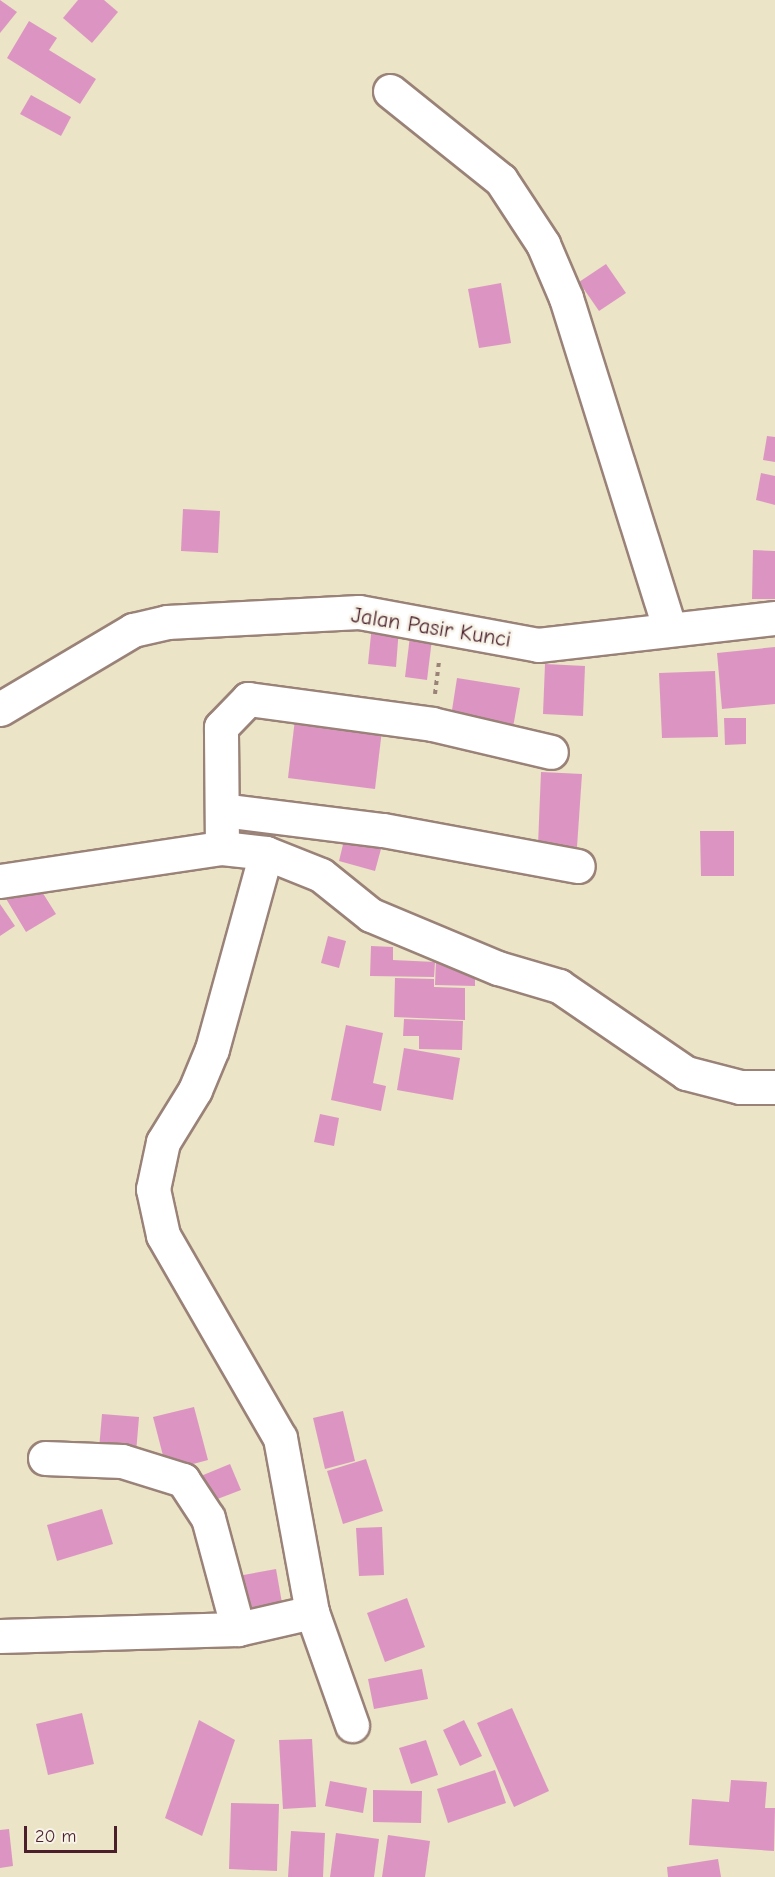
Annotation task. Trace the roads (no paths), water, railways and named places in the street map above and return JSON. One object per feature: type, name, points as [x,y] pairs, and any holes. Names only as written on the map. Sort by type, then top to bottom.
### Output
[{"type":"street","points":[[390,91],[501,180],[543,244],[566,298],[669,627]]},
{"type":"street","name":"Jalan Pasir Kunci","points":[[0,709],[133,630],[167,622],[359,612],[443,625],[538,645],[669,627],[775,618]]},
{"type":"street","points":[[222,848],[221,727],[248,699],[432,724],[551,752]]},
{"type":"street","points":[[222,810],[394,831],[578,866]]},
{"type":"street","points":[[0,881],[222,848],[266,853],[321,875],[371,915],[498,968],[559,986],[686,1073],[740,1088],[775,1087]]},
{"type":"street","points":[[266,853],[212,1049],[163,1142],[153,1189],[163,1234],[280,1438],[312,1612],[352,1725]]},
{"type":"street","points":[[45,1458],[122,1461],[183,1480],[208,1518],[238,1629]]},
{"type":"street","points":[[0,1636],[238,1629],[312,1612]]}]
